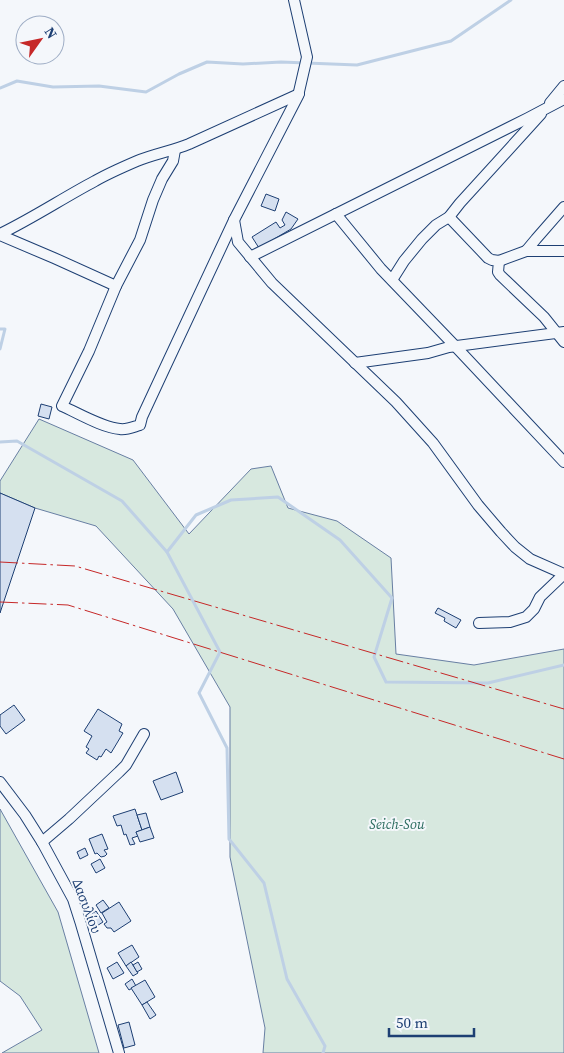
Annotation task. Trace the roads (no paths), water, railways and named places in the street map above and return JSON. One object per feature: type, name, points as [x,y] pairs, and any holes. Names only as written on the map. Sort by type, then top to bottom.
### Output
[{"type":"street","points":[[175,150],[173,161],[162,179],[153,200],[140,240],[116,286],[89,350],[62,406],[120,429],[128,429],[140,425],[142,417],[234,220],[299,94],[307,57],[294,0]]},
{"type":"street","points":[[392,280],[404,261],[422,239],[436,225],[449,217],[547,108],[564,86]]},
{"type":"street","points":[[0,234],[96,180],[138,161],[175,150],[299,94]]},
{"type":"street","points":[[250,257],[564,99]]},
{"type":"street","points":[[526,251],[564,208]]},
{"type":"street","points":[[336,214],[392,280],[564,462]]},
{"type":"street","points":[[449,217],[488,258],[499,261],[526,251],[564,251]]},
{"type":"street","points":[[234,220],[238,242],[272,283],[396,402],[425,434],[483,511],[515,547],[530,559],[564,574],[540,597],[534,609],[526,617],[510,622],[479,623]]},
{"type":"street","points":[[0,234],[116,286]]},
{"type":"street","points":[[499,261],[498,272],[500,276],[560,333],[564,342]]},
{"type":"street","points":[[355,363],[560,333]]},
{"type":"street","points":[[42,842],[126,765],[144,734]]},
{"type":"street","name":"Δασυλίου","points":[[0,782],[25,815],[42,842],[73,899],[119,1053]]},
{"type":"waterway","points":[[0,88],[17,81],[53,87],[99,86],[146,92],[179,74],[207,62],[357,65],[451,41],[511,0]]},
{"type":"waterway","points":[[0,329],[5,329],[0,349]]},
{"type":"waterway","points":[[0,442],[17,441],[122,501],[167,552],[196,515],[231,500],[278,497],[340,540],[392,598],[374,657],[386,682],[488,683],[564,665]]},
{"type":"waterway","points":[[167,552],[220,652],[199,693],[227,748],[229,839],[264,883],[287,979],[325,1046],[323,1053]]},
{"type":"park label","name":"Seich-Sou","points":[[397,824]]}]
